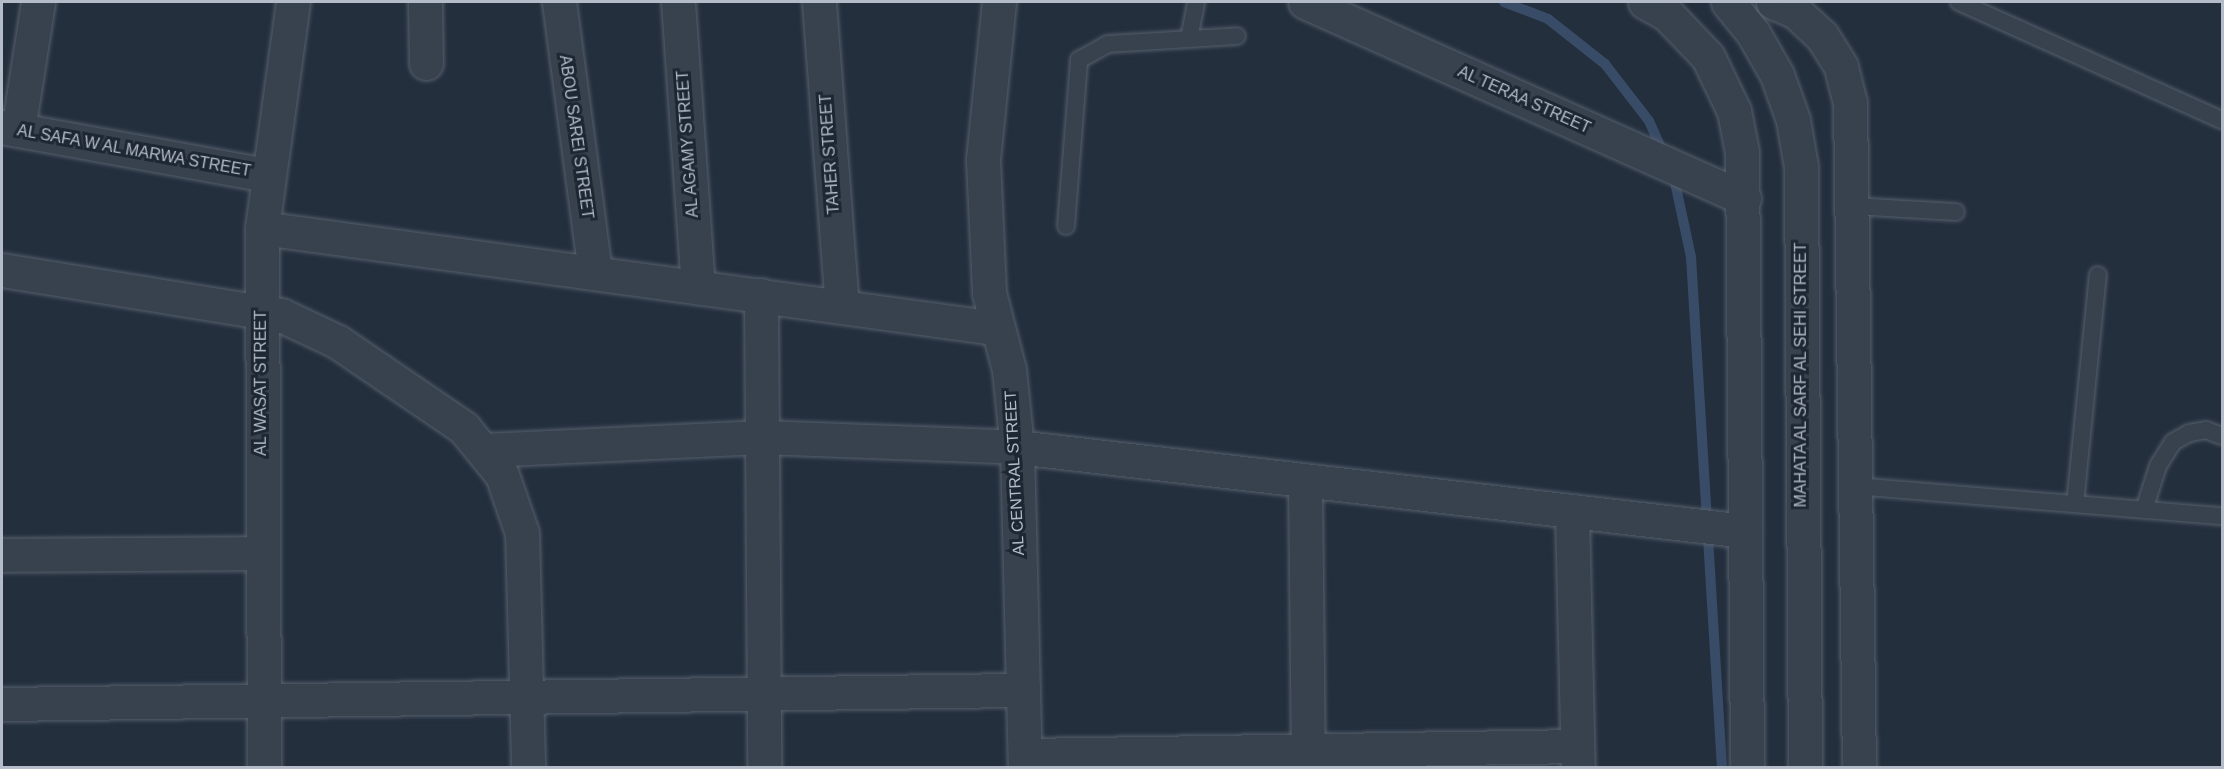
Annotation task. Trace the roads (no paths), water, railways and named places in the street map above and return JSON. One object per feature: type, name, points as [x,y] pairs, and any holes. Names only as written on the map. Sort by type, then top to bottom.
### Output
[{"type":"street","points":[[10,128],[38,2]]},
{"type":"street","name":"AL WASAT STREET","points":[[264,768],[260,309],[262,228],[267,176],[293,2]]},
{"type":"street","points":[[425,2],[426,63]]},
{"type":"street","name":"ABOU SAREI STREET","points":[[559,2],[595,273]]},
{"type":"street","name":"AL AGAMY STREET","points":[[678,2],[698,287]]},
{"type":"street","name":"TAHER STREET","points":[[819,2],[842,306]]},
{"type":"street","name":"AL CENTRAL STREET","points":[[999,2],[983,160],[989,293],[996,328],[1009,370],[1017,447],[1025,761]]},
{"type":"street","name":"AL TERAA STREET","points":[[1305,2],[1744,198]]},
{"type":"street","name":"MAHATA AL SARF AL SEHI STREET","points":[[1728,2],[1753,33],[1777,75],[1793,120],[1801,167],[1805,768]]},
{"type":"street","points":[[1773,2],[1796,12],[1822,36],[1841,67],[1851,102],[1859,768]]},
{"type":"street","points":[[1656,8],[1708,57],[1734,111],[1742,152],[1747,768]]},
{"type":"street","name":"AL SAFA W AL MARWA STREET","points":[[10,128],[267,176]]},
{"type":"street","points":[[262,228],[996,328]]},
{"type":"street","points":[[2,270],[260,309],[301,322],[338,342],[464,428],[485,450],[502,475],[522,533],[528,768]]},
{"type":"street","points":[[761,295],[764,768]]},
{"type":"street","points":[[485,450],[762,437],[1017,447],[1745,531]]},
{"type":"street","points":[[1305,482],[1308,759]]},
{"type":"street","points":[[1025,761],[1578,757],[1572,512]]},
{"type":"street","points":[[2,555],[261,553]]},
{"type":"street","points":[[2,704],[764,696],[1023,690]]},
{"type":"lane","points":[[1189,39],[1196,2]]},
{"type":"lane","points":[[1959,2],[2223,120]]},
{"type":"lane","points":[[1066,226],[1079,60],[1108,44],[1237,36]]},
{"type":"lane","points":[[1851,206],[1956,212]]},
{"type":"lane","points":[[2075,504],[2098,275]]},
{"type":"lane","points":[[2144,510],[2158,466],[2173,442],[2189,433],[2206,430],[2223,436]]},
{"type":"lane","points":[[1855,486],[2223,516]]},
{"type":"waterway","points":[[1504,2],[1548,19],[1605,64],[1649,121],[1664,154]]},
{"type":"waterway","points":[[1673,173],[1691,257],[1722,768]]}]
